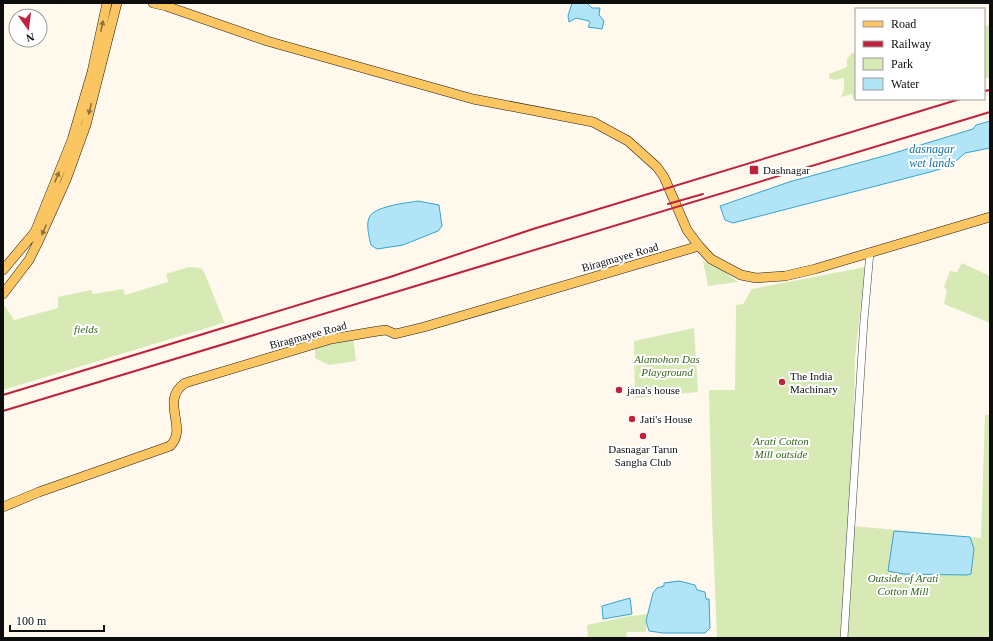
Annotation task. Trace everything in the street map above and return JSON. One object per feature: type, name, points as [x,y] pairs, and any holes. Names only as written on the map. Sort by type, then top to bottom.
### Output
[{"type":"main road","points":[[3,270],[34,232],[72,140],[92,72],[107,3]]},
{"type":"main road","points":[[3,294],[29,260],[40,240],[66,180],[86,125],[117,3]]},
{"type":"main road","points":[[153,3],[166,6],[267,42],[474,99],[593,122],[628,141],[657,167],[664,177],[687,230],[699,246],[711,259],[741,275],[756,278],[785,276],[815,270],[870,252],[990,217]]},
{"type":"main road","name":"Biragmayee Road","points":[[3,507],[39,492],[170,446],[175,440],[176,434],[173,404],[174,399],[180,386],[185,383],[331,339],[386,330],[395,334],[424,327],[699,246]]},
{"type":"street","points":[[844,638],[864,320],[870,252]]},
{"type":"green space","points":[[985,25],[990,26],[990,77],[985,79]]},
{"type":"green space","points":[[852,53],[855,54],[855,99],[853,99],[852,94],[841,97],[844,89],[844,78],[834,80],[829,78],[829,74],[847,67],[847,59]]},
{"type":"green space","points":[[703,261],[723,271],[738,282],[708,286]]},
{"type":"green space","points":[[962,263],[990,276],[990,323],[944,304],[947,290],[944,287],[950,271],[957,272]]},
{"type":"green space","name":"fields","points":[[189,267],[201,268],[205,274],[225,324],[223,323],[3,390],[3,303],[14,320],[58,308],[58,297],[91,290],[93,294],[123,289],[125,295],[168,282],[166,274]]},
{"type":"green space","name":"Arati Cotton Mill outside","points":[[865,267],[855,358],[850,517],[840,638],[717,638],[709,390],[735,390],[736,305],[743,304],[752,289]]},
{"type":"green space","name":"Alamohon Das Playground","points":[[694,328],[698,392],[635,398],[634,341]]},
{"type":"green space","points":[[353,336],[356,361],[329,365],[315,358],[315,345]]},
{"type":"green space","name":"Outside of Arati Cotton Mill","points":[[985,415],[990,415],[990,638],[847,638],[853,526],[981,538]]},
{"type":"green space","points":[[647,614],[646,632],[627,632],[626,630],[627,638],[588,638],[587,625]]},
{"type":"water","points":[[572,3],[587,3],[592,8],[600,8],[599,15],[604,21],[602,29],[588,27],[590,23],[589,21],[576,18],[569,22],[568,16]]},
{"type":"water","name":"dasnagar wet lands","points":[[990,121],[990,148],[965,153],[952,165],[934,171],[733,223],[725,220],[720,206],[789,182],[891,154],[973,129],[976,125]]},
{"type":"water","points":[[418,201],[439,205],[442,226],[438,231],[403,245],[377,249],[371,245],[368,224],[369,218],[372,214],[383,208]]},
{"type":"water","points":[[894,531],[970,537],[974,549],[971,574],[904,574],[888,571]]},
{"type":"water","points":[[679,581],[695,585],[697,590],[705,592],[706,599],[709,599],[710,628],[705,633],[663,633],[649,631],[646,621],[653,593],[657,588],[664,586],[664,583]]},
{"type":"water","points":[[630,598],[632,614],[603,619],[602,606]]},
{"type":"railway","points":[[985,91],[990,90]]},
{"type":"railway","points":[[3,395],[390,277],[533,229],[957,100]]},
{"type":"railway","points":[[3,411],[990,112]]},
{"type":"railway","points":[[668,204],[703,194]]},
{"type":"place","name":"Dashnagar","points":[[754,170]]},
{"type":"place","name":"The India Machinary","points":[[782,382]]},
{"type":"place","name":"jana's house","points":[[619,390]]},
{"type":"place","name":"Jati's House","points":[[632,419]]},
{"type":"place","name":"Dasnagar Tarun Sangha Club","points":[[643,436]]}]
